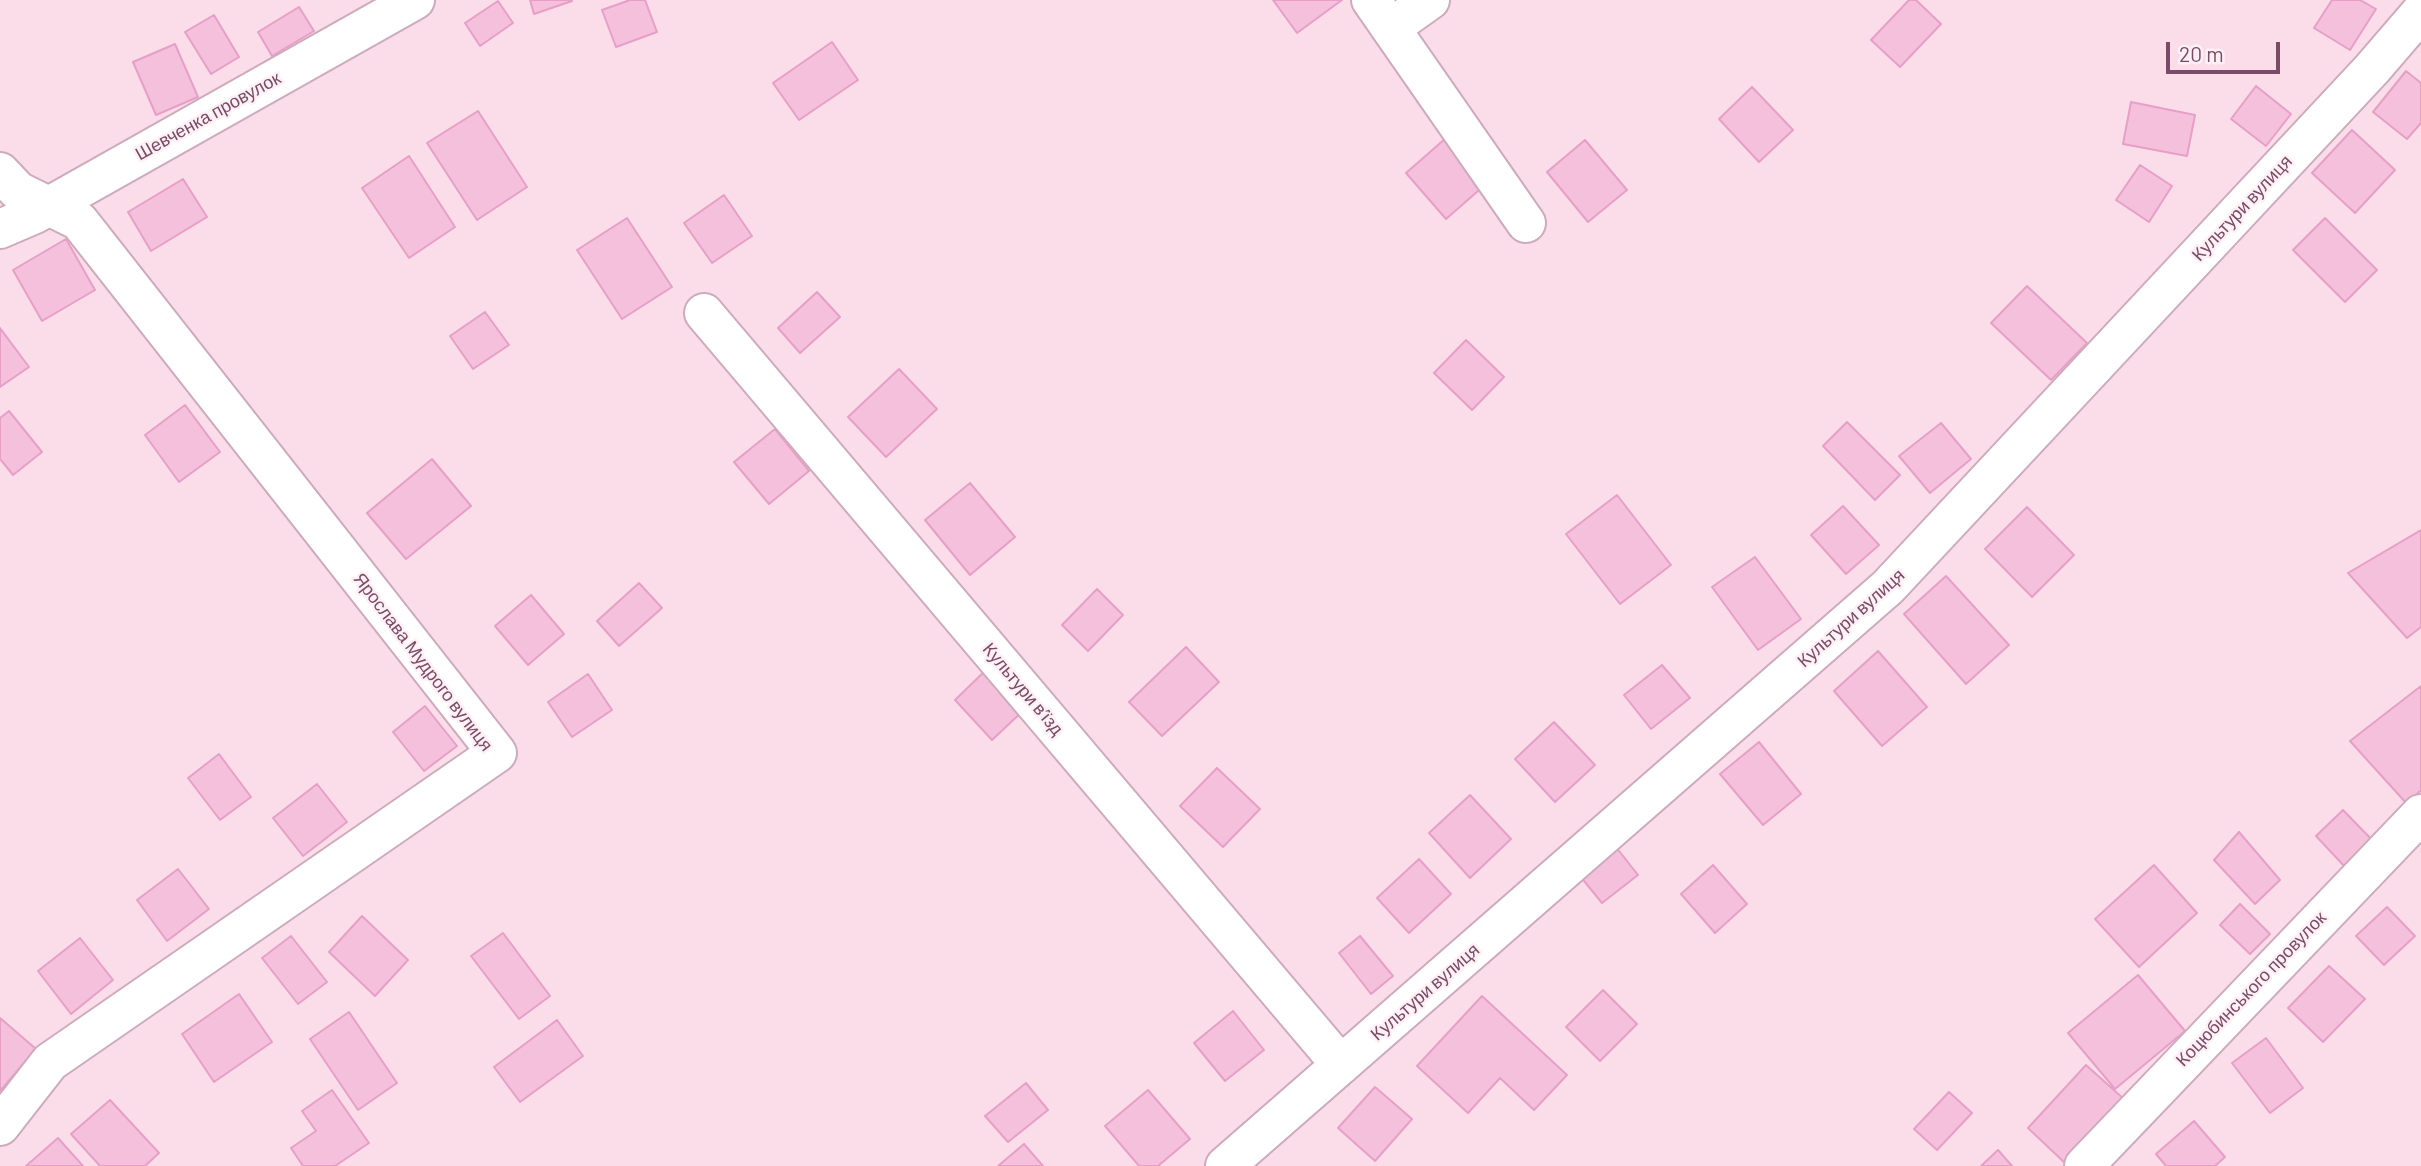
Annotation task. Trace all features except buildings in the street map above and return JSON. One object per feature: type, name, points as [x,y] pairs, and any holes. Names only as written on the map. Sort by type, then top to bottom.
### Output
[{"type":"street","name":"Шевченка провулок","points":[[0,229],[49,206],[415,0]]},
{"type":"street","points":[[1430,0],[1382,13],[1526,223]]},
{"type":"street","name":"Культури вулиця","points":[[1225,1166],[1888,587],[2372,69],[2421,12]]},
{"type":"street","name":"Ярослава Мудрого вулиця","points":[[0,172],[18,191],[79,221],[496,753],[50,1062],[0,1126]]},
{"type":"street","name":"Культури в’їзд","points":[[704,313],[1341,1065]]},
{"type":"street","name":"Коцюбинського провулок","points":[[2084,1166],[2421,814]]},
{"type":"shaded area","points":[[0,0],[2421,0],[2421,1166],[0,1166]]}]
